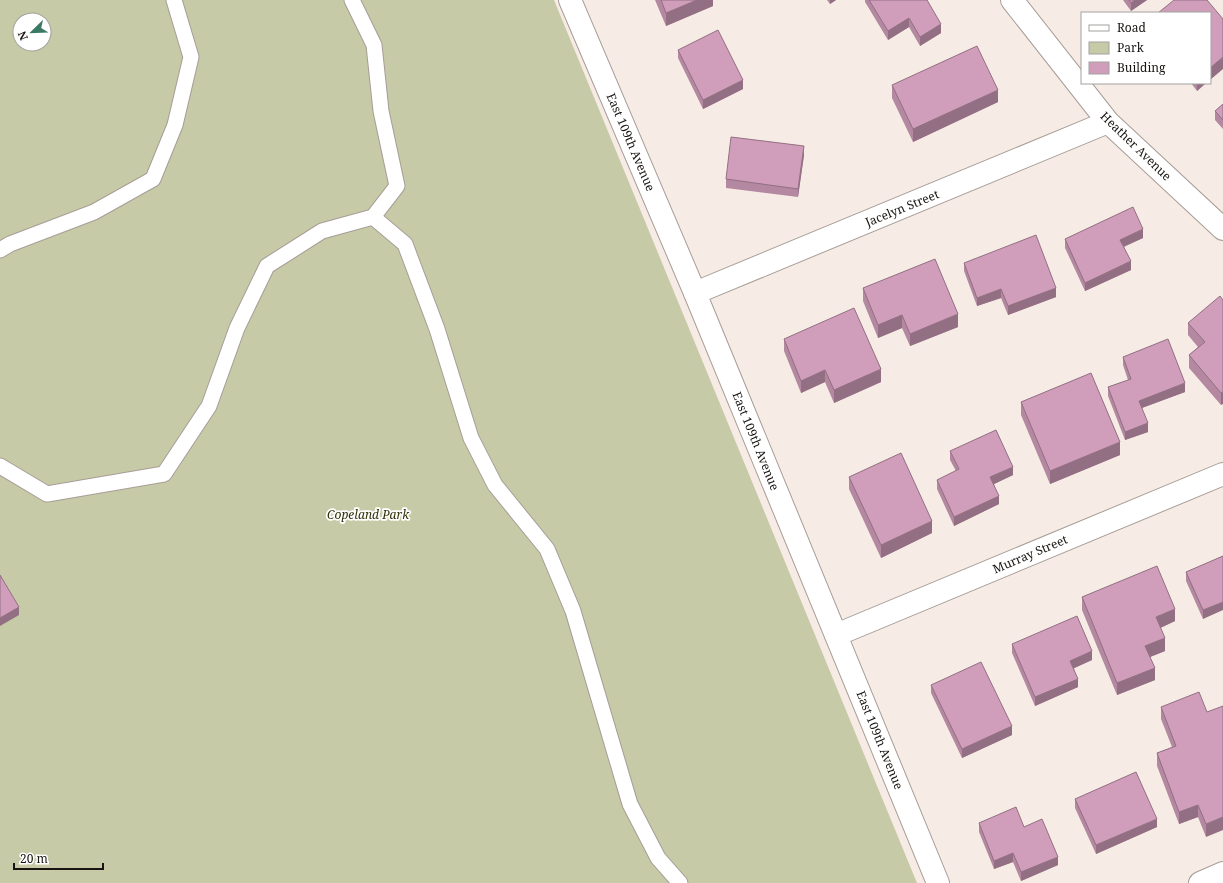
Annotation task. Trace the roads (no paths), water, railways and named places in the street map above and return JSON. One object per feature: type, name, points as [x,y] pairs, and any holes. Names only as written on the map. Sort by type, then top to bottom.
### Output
[{"type":"street","name":"East 109th Avenue","points":[[570,0],[695,293],[938,883]]},
{"type":"street","name":"Heather Avenue","points":[[1012,0],[1108,122],[1223,229]]},
{"type":"street","name":"Jacelyn Street","points":[[695,293],[1108,122]]},
{"type":"street","name":"Murray Street","points":[[836,635],[1223,474]]},
{"type":"street","points":[[1200,883],[1223,873]]},
{"type":"lane","points":[[0,250],[10,244],[94,212],[153,179],[175,125],[191,57],[174,0]]},
{"type":"lane","points":[[0,466],[47,494],[164,474],[209,406],[237,328],[267,266],[322,231],[373,217],[397,186],[381,111],[374,44],[352,0]]},
{"type":"lane","points":[[373,217],[405,244],[437,329],[471,438],[495,485],[547,549],[573,611],[630,804],[658,858],[680,883]]},
{"type":"park label","name":"Copeland Park","points":[[368,514]]}]
